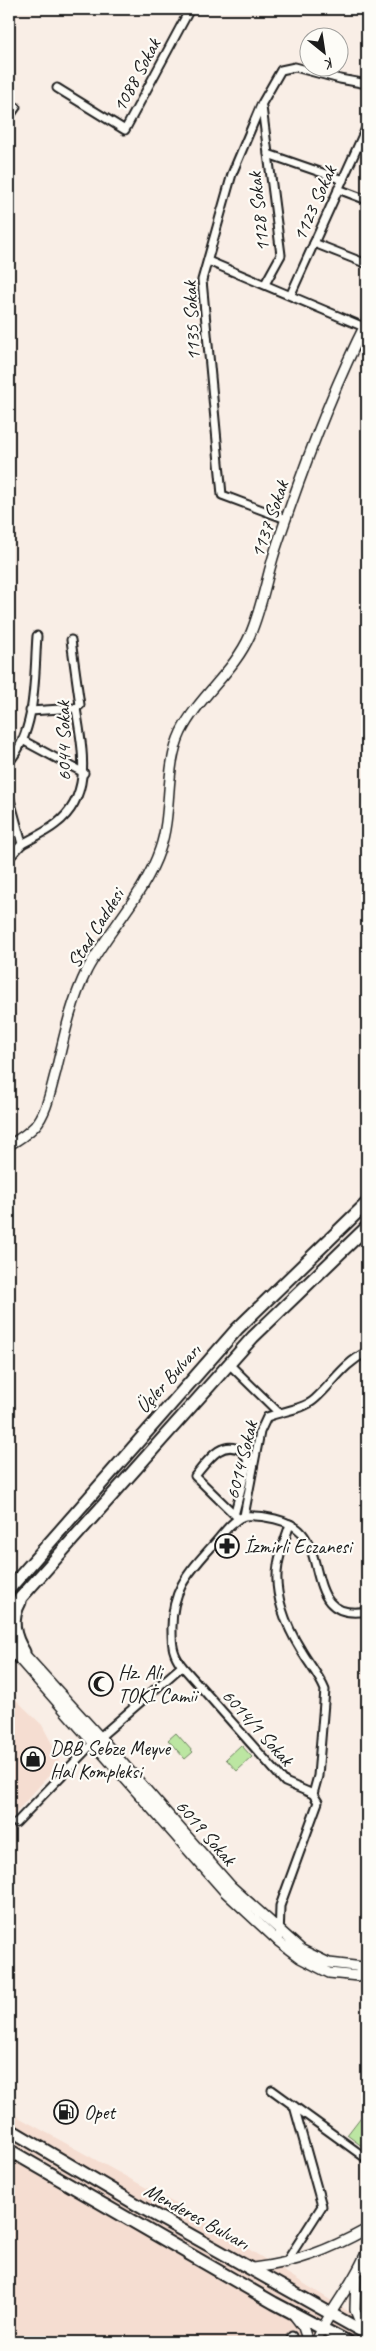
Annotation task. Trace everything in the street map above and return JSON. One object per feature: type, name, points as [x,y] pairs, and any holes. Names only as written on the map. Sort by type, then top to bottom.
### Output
[{"type":"main road","name":"Üçler Bulvarı","points":[[9,1589],[237,1329],[367,1203]]},
{"type":"main road","name":"Üçler Bulvarı","points":[[9,1611],[253,1337],[367,1227]]},
{"type":"main road","points":[[15,1651],[14,1619],[18,1606],[30,1588]]},
{"type":"main road","name":"Menderes Bulvarı","points":[[9,2129],[146,2210],[332,2312],[366,2333]]},
{"type":"main road","name":"Menderes Bulvarı","points":[[9,2150],[348,2342]]},
{"type":"main road","points":[[9,2158],[51,2175]]},
{"type":"street","name":"1088 Sokak","points":[[57,88],[125,130],[190,9]]},
{"type":"street","name":"1135 Sokak","points":[[286,519],[222,495],[202,280],[232,174],[261,105],[280,70],[295,66],[340,79],[367,84]]},
{"type":"street","name":"1128 Sokak","points":[[261,105],[281,255],[266,284]]},
{"type":"street","points":[[9,117],[16,107]]},
{"type":"street","name":"1123 Sokak","points":[[291,294],[338,190],[365,136],[367,126]]},
{"type":"street","points":[[268,154],[343,180]]},
{"type":"street","points":[[338,190],[367,200]]},
{"type":"street","points":[[314,243],[367,264]]},
{"type":"street","points":[[208,261],[366,324]]},
{"type":"street","name":"1137 Sokak","points":[[189,719],[226,673],[247,643],[260,609],[273,557],[286,519],[346,362],[366,324]]},
{"type":"street","points":[[9,762],[24,742],[30,711],[38,636]]},
{"type":"street","name":"6044 Sokak","points":[[9,858],[22,844],[57,824],[65,815],[77,796],[84,773],[76,708],[80,705],[71,640]]},
{"type":"street","points":[[30,711],[76,708]]},
{"type":"street","name":"Stad Caddesi","points":[[9,1145],[21,1138],[36,1125],[52,1084],[74,999],[91,964],[146,880],[158,855],[163,839],[176,747],[189,719]]},
{"type":"street","points":[[24,742],[84,773]]},
{"type":"street","points":[[9,796],[22,844]]},
{"type":"street","name":"6014 Sokak","points":[[182,1666],[172,1650],[172,1612],[178,1590],[191,1570],[239,1515],[260,1432],[267,1417],[278,1412],[307,1405],[350,1362],[367,1352]]},
{"type":"street","points":[[229,1364],[278,1412]]},
{"type":"street","points":[[239,1515],[248,1461],[242,1451],[229,1447],[215,1452],[195,1476],[239,1515],[252,1515],[290,1524],[298,1529],[308,1542],[318,1582],[328,1600],[346,1612],[367,1611]]},
{"type":"street","points":[[278,1942],[280,1906],[318,1804],[313,1794],[318,1776],[325,1690],[320,1678],[291,1632],[279,1598],[278,1564],[290,1524]]},
{"type":"street","name":"6019 Sokak","points":[[9,1637],[15,1651],[230,1886],[302,1950],[329,1964],[362,1971]]},
{"type":"street","points":[[16,1822],[97,1740],[182,1666]]},
{"type":"street","name":"6014/1 Sokak","points":[[182,1666],[285,1782],[313,1794]]},
{"type":"street","name":"6019 Sokak","points":[[97,1740],[225,1892],[278,1942],[300,1958],[329,1973],[362,1971]]},
{"type":"street","points":[[272,2090],[367,2160]]},
{"type":"street","points":[[285,2264],[322,2206],[294,2106]]},
{"type":"street","points":[[253,2268],[285,2264],[316,2254],[367,2229]]},
{"type":"street","points":[[316,2342],[322,2327],[356,2276],[367,2250]]},
{"type":"street","points":[[356,2276],[355,2310],[366,2333]]},
{"type":"street","points":[[292,2312],[303,2327],[308,2342]]},
{"type":"shaded area","name":"DBB Sebze Meyve Hal Kompleksi","points":[[9,1693],[42,1725],[58,1755],[59,1764],[9,1820]]},
{"type":"shaded area","points":[[9,2112],[183,2208],[367,2323],[367,2342],[9,2342]]},
{"type":"green space","points":[[176,1733],[193,1752],[185,1759],[168,1740]]},
{"type":"green space","points":[[241,1745],[252,1757],[237,1771],[226,1759]]},
{"type":"green space","points":[[367,2109],[367,2150],[347,2135]]},
{"type":"place","name":"İzmirli Eczanesi","points":[[227,1546]]},
{"type":"place","name":"Hz. Ali TOKİ Camii","points":[[101,1684]]},
{"type":"place","name":"DBB Sebze Meyve Hal Kompleksi","points":[[33,1759]]},
{"type":"place","name":"Opet","points":[[66,2112]]}]
